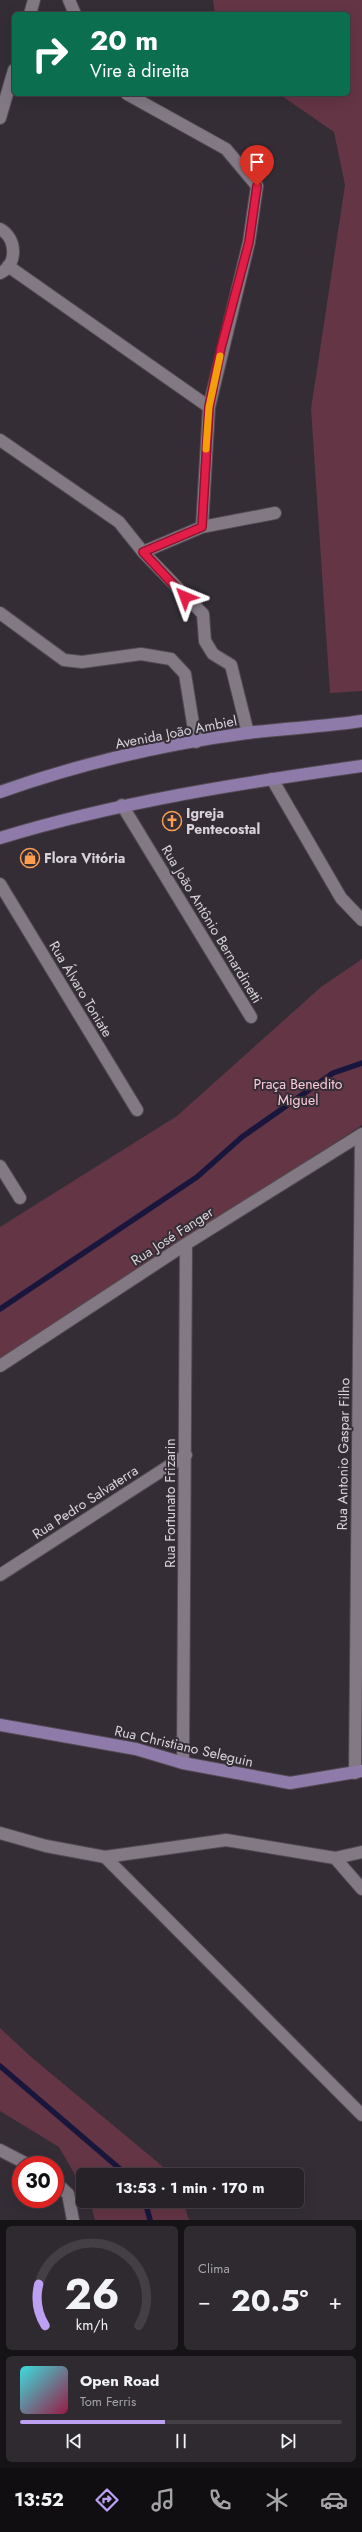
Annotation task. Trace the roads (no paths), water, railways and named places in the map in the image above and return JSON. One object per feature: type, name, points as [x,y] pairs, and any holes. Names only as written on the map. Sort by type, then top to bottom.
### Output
[{"type":"main road","name":"Avenida João Ambiel","points":[[0,792],[106,761],[196,742],[248,733],[362,721]]},
{"type":"main road","points":[[0,838],[122,805],[272,779],[362,766]]},
{"type":"main road","name":"Rua Christiano Seleguin","points":[[0,1725],[136,1749],[183,1763],[290,1783],[358,1772]]},
{"type":"street","points":[[31,12],[34,0]]},
{"type":"street","points":[[68,0],[74,12]]},
{"type":"street","points":[[0,118],[12,77]]},
{"type":"street","points":[[131,96],[226,149],[257,186],[249,242],[221,348],[209,407],[202,527]]},
{"type":"street","points":[[0,229],[9,237],[12,244],[12,259],[4,270],[209,407]]},
{"type":"street","points":[[0,440],[119,522],[143,552],[203,614],[205,641],[213,654],[231,665],[248,733]]},
{"type":"street","points":[[143,552],[202,527],[275,513]]},
{"type":"street","points":[[0,614],[64,660],[82,662],[141,654],[171,660],[185,674],[196,742]]},
{"type":"street","points":[[272,779],[341,898],[362,920]]},
{"type":"street","name":"Rua João Antônio Bernardinetti","points":[[122,805],[251,1017]]},
{"type":"street","name":"Rua Álvaro Toniate","points":[[0,884],[137,1110]]},
{"type":"street","name":"Rua José Fanger","points":[[0,1366],[186,1244],[362,1134]]},
{"type":"street","name":"Rua Antonio Gaspar Filho","points":[[358,1772],[362,1134]]},
{"type":"street","points":[[0,1166],[20,1198]]},
{"type":"street","name":"Rua Fortunato Frizarin","points":[[183,1763],[186,1455],[186,1244]]},
{"type":"street","name":"Rua Pedro Salvaterra","points":[[0,1575],[186,1455]]},
{"type":"street","points":[[0,1833],[46,1846],[105,1857],[226,1840],[335,1858],[362,1852]]},
{"type":"street","points":[[105,1857],[362,2116]]},
{"type":"street","points":[[335,1858],[362,1889]]},
{"type":"street","points":[[0,2150],[12,2156]]},
{"type":"street","points":[[64,2190],[68,2194],[73,2220]]},
{"type":"waterway","points":[[0,1309],[197,1177],[242,1137],[333,1073],[362,1063]]},
{"type":"waterway","points":[[0,2066],[119,2168]]},
{"type":"waterway","points":[[147,2208],[150,2220]]},
{"type":"place","name":"Igreja Pentecostal","points":[[172,821]]},
{"type":"place","name":"Flora Vitória","points":[[30,858]]},
{"type":"park label","name":"Praça Benedito Miguel","points":[[298,1092]]}]
